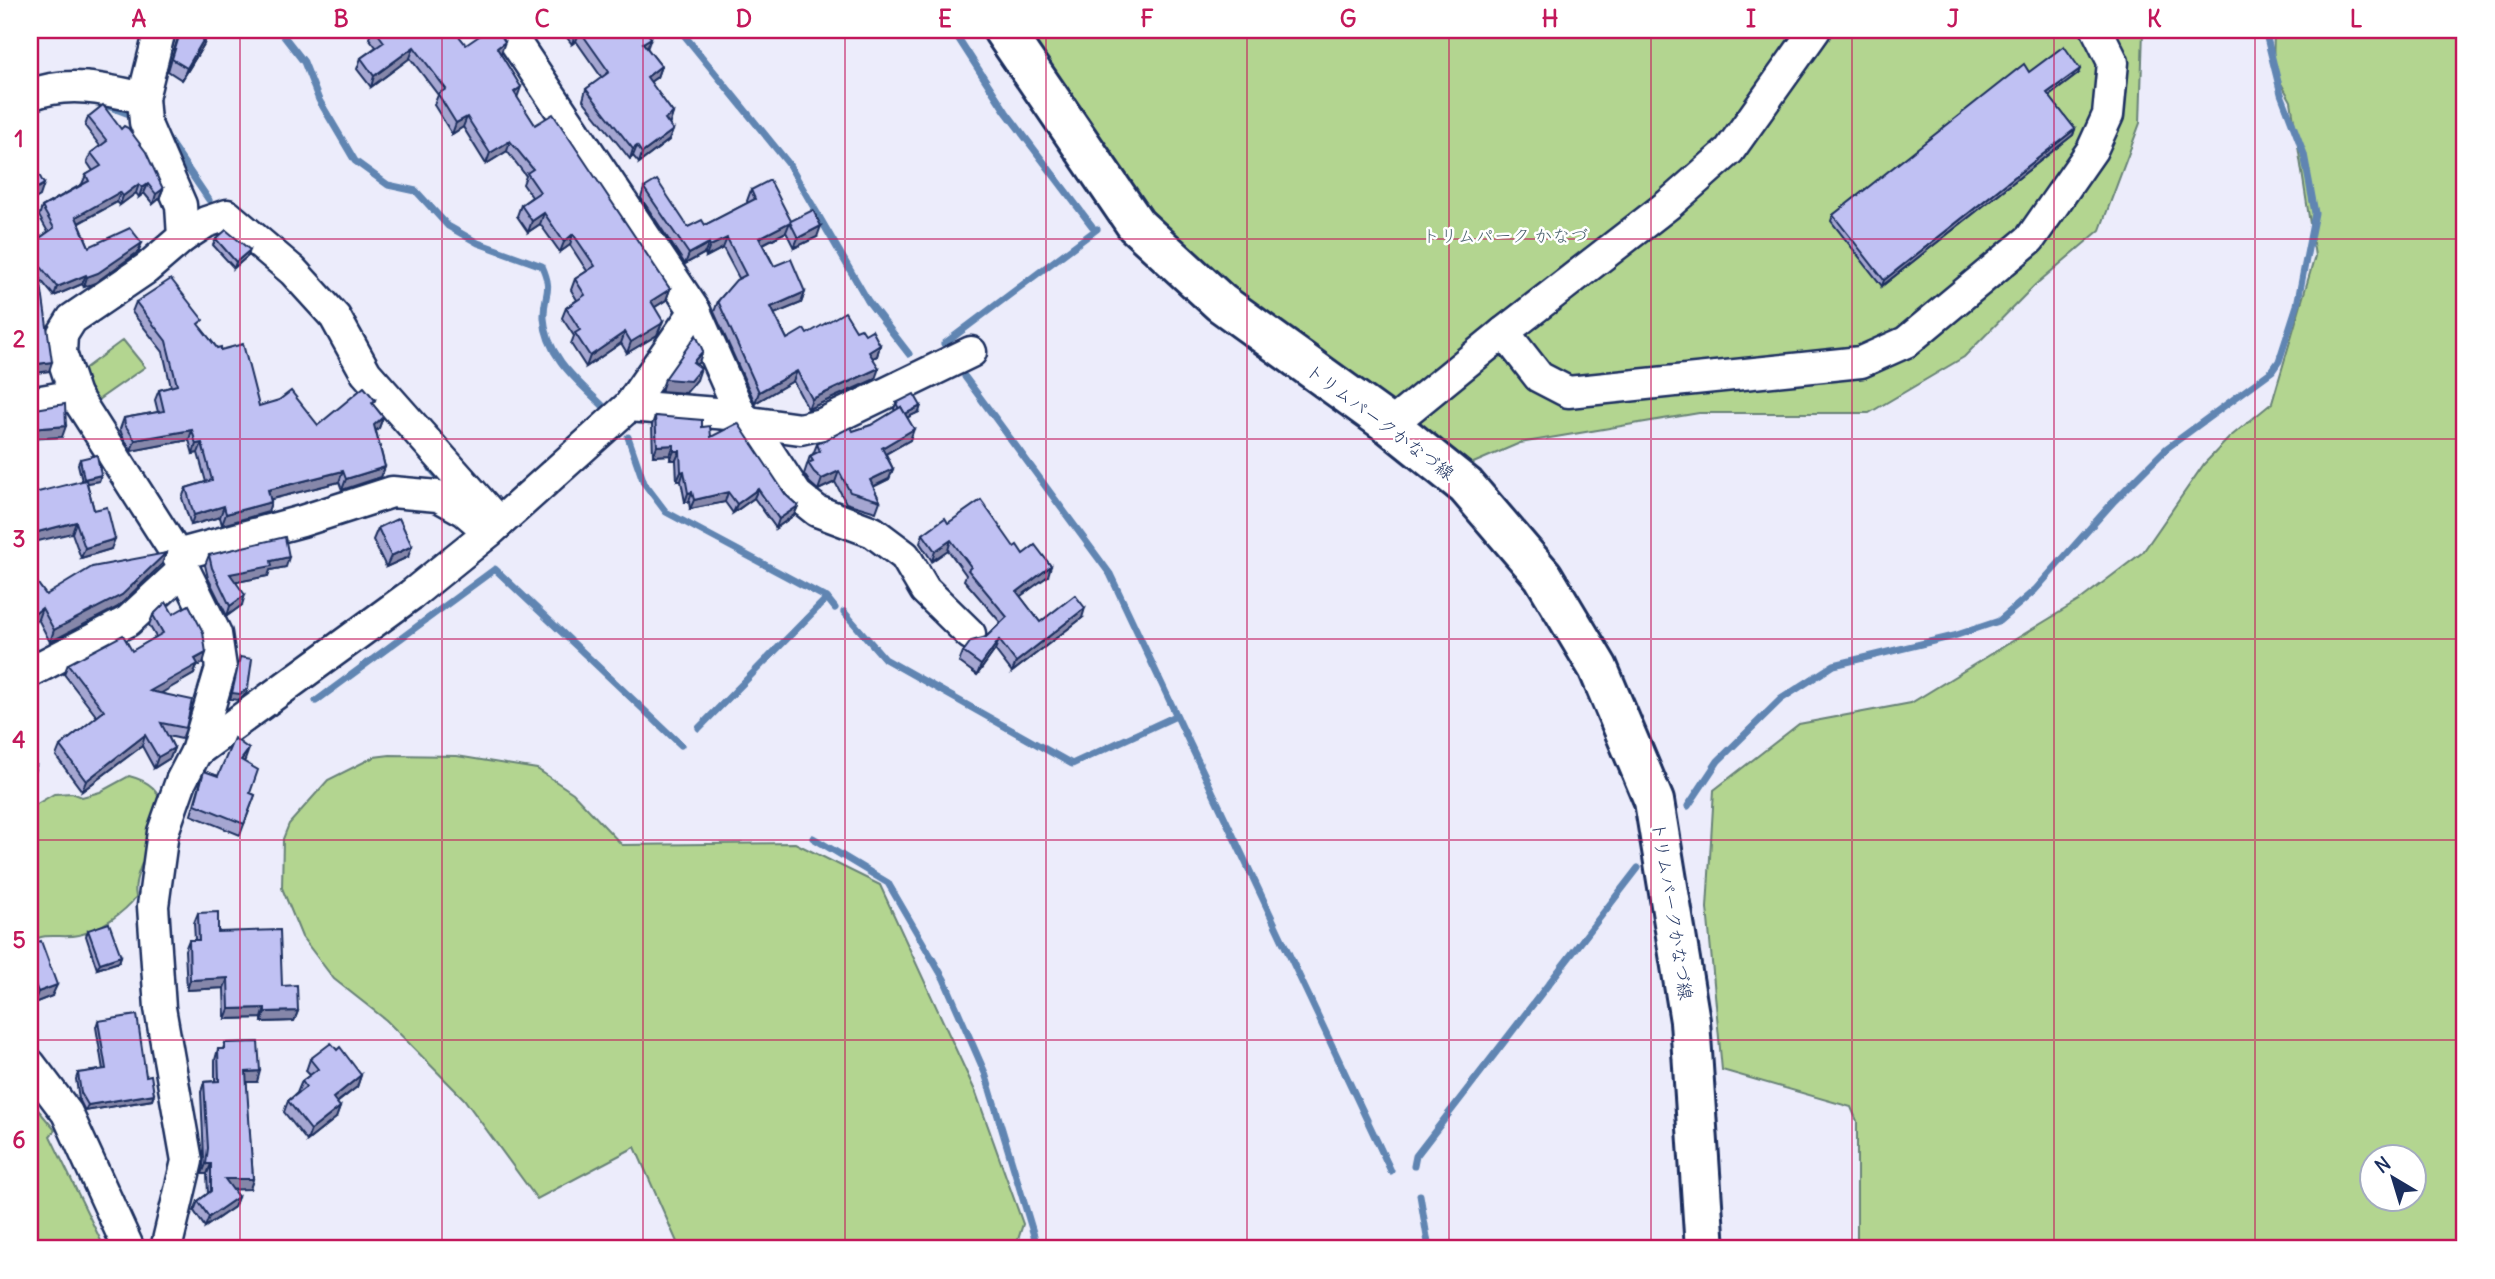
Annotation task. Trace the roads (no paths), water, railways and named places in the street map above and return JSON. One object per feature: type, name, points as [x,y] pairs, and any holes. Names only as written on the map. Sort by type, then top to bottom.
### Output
[{"type":"main road","name":"トリムパークかなづ線","points":[[1003,30],[1136,225],[1221,303],[1390,425],[1466,486],[1543,576],[1598,668],[1654,801],[1690,1021],[1705,1249]]},
{"type":"street","points":[[160,30],[144,98],[145,122],[181,205],[183,237]]},
{"type":"street","points":[[508,30],[695,311],[745,419],[797,495],[817,511],[873,531],[905,556],[925,590],[970,634]]},
{"type":"street","points":[[1390,425],[1504,332],[1669,204],[1729,151],[1815,30]]},
{"type":"street","points":[[1504,332],[1539,377],[1568,391],[1861,362],[1906,342],[2030,239],[2092,150],[2108,115],[2113,62],[2097,30]]},
{"type":"street","points":[[30,95],[40,91],[91,86],[144,98]]},
{"type":"street","points":[[166,1249],[187,1161],[160,1008],[153,906],[163,832],[181,781],[196,752],[221,668],[216,634],[180,563],[75,395],[61,353],[62,335],[72,319],[147,268],[183,237],[206,222],[227,215],[293,271],[335,317],[366,373],[494,528]]},
{"type":"street","points":[[196,752],[411,595],[494,528],[629,405],[695,311]]},
{"type":"street","points":[[629,405],[745,419],[800,429],[822,424],[971,352]]},
{"type":"street","points":[[30,403],[75,395]]},
{"type":"street","points":[[30,672],[128,621],[180,563],[392,492],[438,496],[494,528]]},
{"type":"street","points":[[30,1064],[67,1113],[130,1249]]},
{"type":"waterway","points":[[279,30],[304,62],[319,100],[355,161],[388,185],[416,191],[448,226],[478,243],[542,266],[548,288],[544,318],[551,345],[575,379],[606,409]]},
{"type":"waterway","points":[[680,30],[788,163],[868,301],[909,354]]},
{"type":"waterway","points":[[953,30],[1006,112],[1092,226]]},
{"type":"waterway","points":[[1688,806],[1718,761],[1781,699],[1834,665],[1954,636],[1999,621],[2035,590],[2114,501],[2167,448],[2272,371],[2279,361],[2297,305],[2315,213],[2304,154],[2281,94],[2265,30]]},
{"type":"waterway","points":[[97,102],[129,114]]},
{"type":"waterway","points":[[167,138],[209,200]]},
{"type":"waterway","points":[[944,344],[1097,229]]},
{"type":"waterway","points":[[965,377],[1110,574],[1391,1171]]},
{"type":"waterway","points":[[628,437],[644,483],[666,512],[827,598]]},
{"type":"waterway","points":[[431,469],[445,485]]},
{"type":"waterway","points":[[316,701],[495,569],[681,745]]},
{"type":"waterway","points":[[699,728],[827,598],[835,608]]},
{"type":"waterway","points":[[844,612],[885,659],[1072,764],[1176,716]]},
{"type":"waterway","points":[[813,838],[888,883],[944,979],[985,1073],[1038,1249]]},
{"type":"waterway","points":[[1414,1166],[1416,1156],[1638,868]]},
{"type":"waterway","points":[[1420,1195],[1429,1249]]},
{"type":"park label","name":"トリムパーク かなづ","points":[[1505,236]]}]
